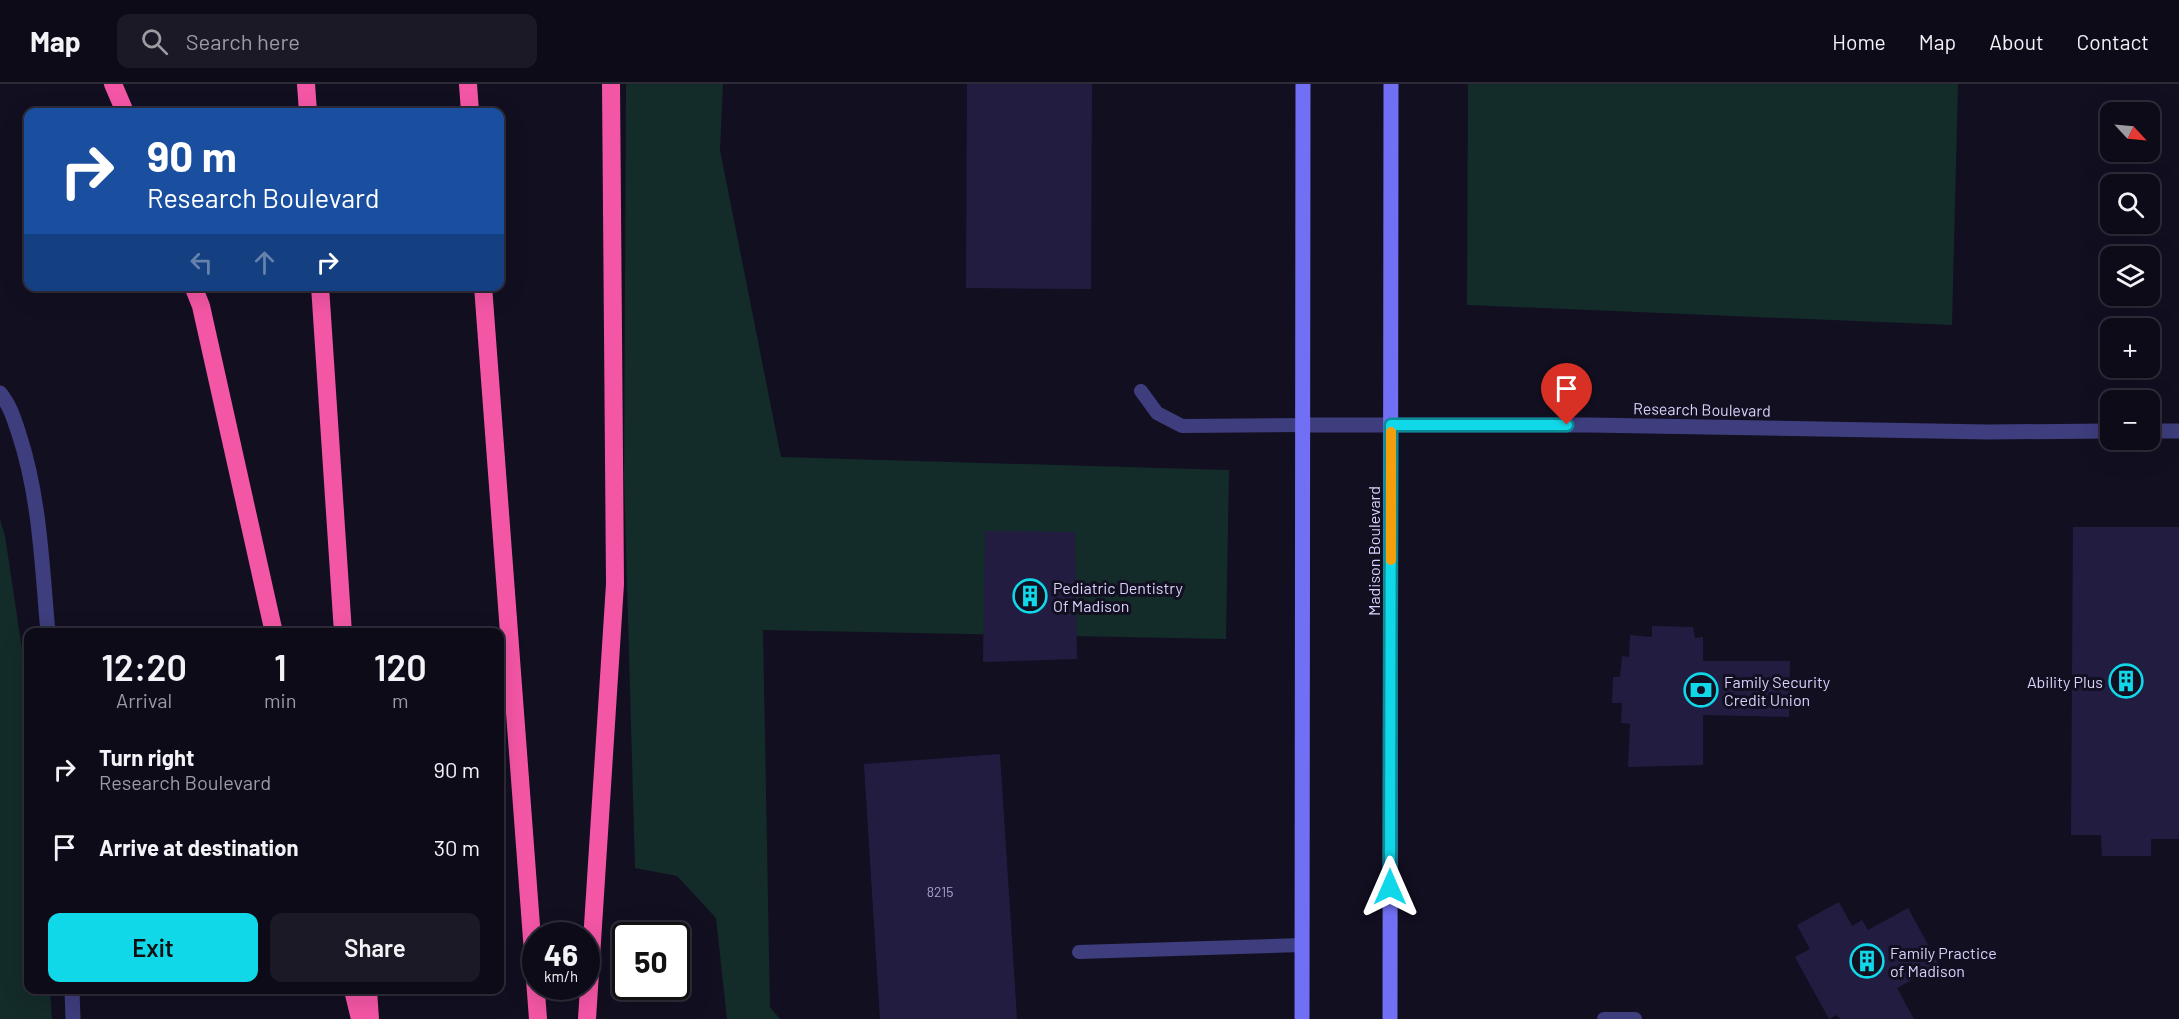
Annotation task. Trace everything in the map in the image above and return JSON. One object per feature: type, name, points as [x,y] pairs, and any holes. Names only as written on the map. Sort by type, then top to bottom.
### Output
[{"type":"highway","points":[[113,84],[122,108]]},
{"type":"highway","points":[[306,84],[308,108]]},
{"type":"highway","points":[[468,84],[470,108]]},
{"type":"highway","points":[[587,1019],[615,584],[611,84]]},
{"type":"highway","points":[[195,291],[201,306],[273,628]]},
{"type":"highway","points":[[320,291],[344,628]]},
{"type":"highway","points":[[483,291],[538,1019]]},
{"type":"highway","points":[[354,994],[360,1019]]},
{"type":"highway","points":[[368,994],[370,1019]]},
{"type":"main road","points":[[1302,1019],[1303,84]]},
{"type":"main road","name":"Madison Boulevard","points":[[1390,1019],[1392,84]]},
{"type":"street","points":[[0,393],[8,403],[30,466],[48,628]]},
{"type":"street","name":"Research Boulevard","points":[[1302,425],[1589,425],[2013,432],[2100,431]]},
{"type":"street","points":[[2160,431],[2179,431]]},
{"type":"street","points":[[72,994],[73,1019]]},
{"type":"lane","points":[[1141,391],[1157,413],[1182,426],[1302,425]]},
{"type":"lane","points":[[1079,952],[1302,945]]},
{"type":"lane","points":[[1604,1019],[1635,1019]]},
{"type":"green space","points":[[626,84],[723,84],[720,150],[781,457],[1229,470],[1226,639],[763,630],[770,1007],[780,1019],[727,1019],[716,918],[677,876],[635,868],[624,476]]},
{"type":"green space","points":[[1468,84],[1958,84],[1952,325],[1467,305]]},
{"type":"green space","points":[[0,519],[5,536],[24,662],[24,994],[50,994],[52,1019],[0,1019]]},
{"type":"building","points":[[967,84],[1092,84],[1091,289],[966,288]]},
{"type":"building","name":"Ability Plus","points":[[2073,527],[2179,527],[2179,839],[2151,839],[2151,856],[2102,856],[2101,835],[2071,835]]},
{"type":"building","name":"Pediatric Dentistry Of Madison","points":[[985,531],[1075,532],[1077,659],[983,662]]},
{"type":"building","name":"Family Security Credit Union","points":[[1652,626],[1693,627],[1695,638],[1703,637],[1703,661],[1790,661],[1789,717],[1703,715],[1703,765],[1628,767],[1630,724],[1621,723],[1622,703],[1612,703],[1613,677],[1620,677],[1622,656],[1629,657],[1630,635],[1652,637]]},
{"type":"building","points":[[1000,754],[1017,1019],[880,1019],[864,764]]},
{"type":"building","name":"Family Practice of Madison","points":[[1839,902],[1852,926],[1862,920],[1868,930],[1908,908],[1939,965],[1897,988],[1914,1019],[1840,1019],[1837,1015],[1829,1019],[1795,957],[1810,949],[1797,925]]},
{"type":"slow traffic","points":[[1391,432],[1391,560]]},
{"type":"place","name":"Pediatric Dentistry Of Madison","points":[[1030,596]]},
{"type":"place","name":"Ability Plus","points":[[2126,681]]},
{"type":"place","name":"Family Security Credit Union","points":[[1701,690]]},
{"type":"place","name":"Family Practice of Madison","points":[[1867,961]]},
{"type":"route","points":[[1390,887],[1391,425],[1567,425]]}]
